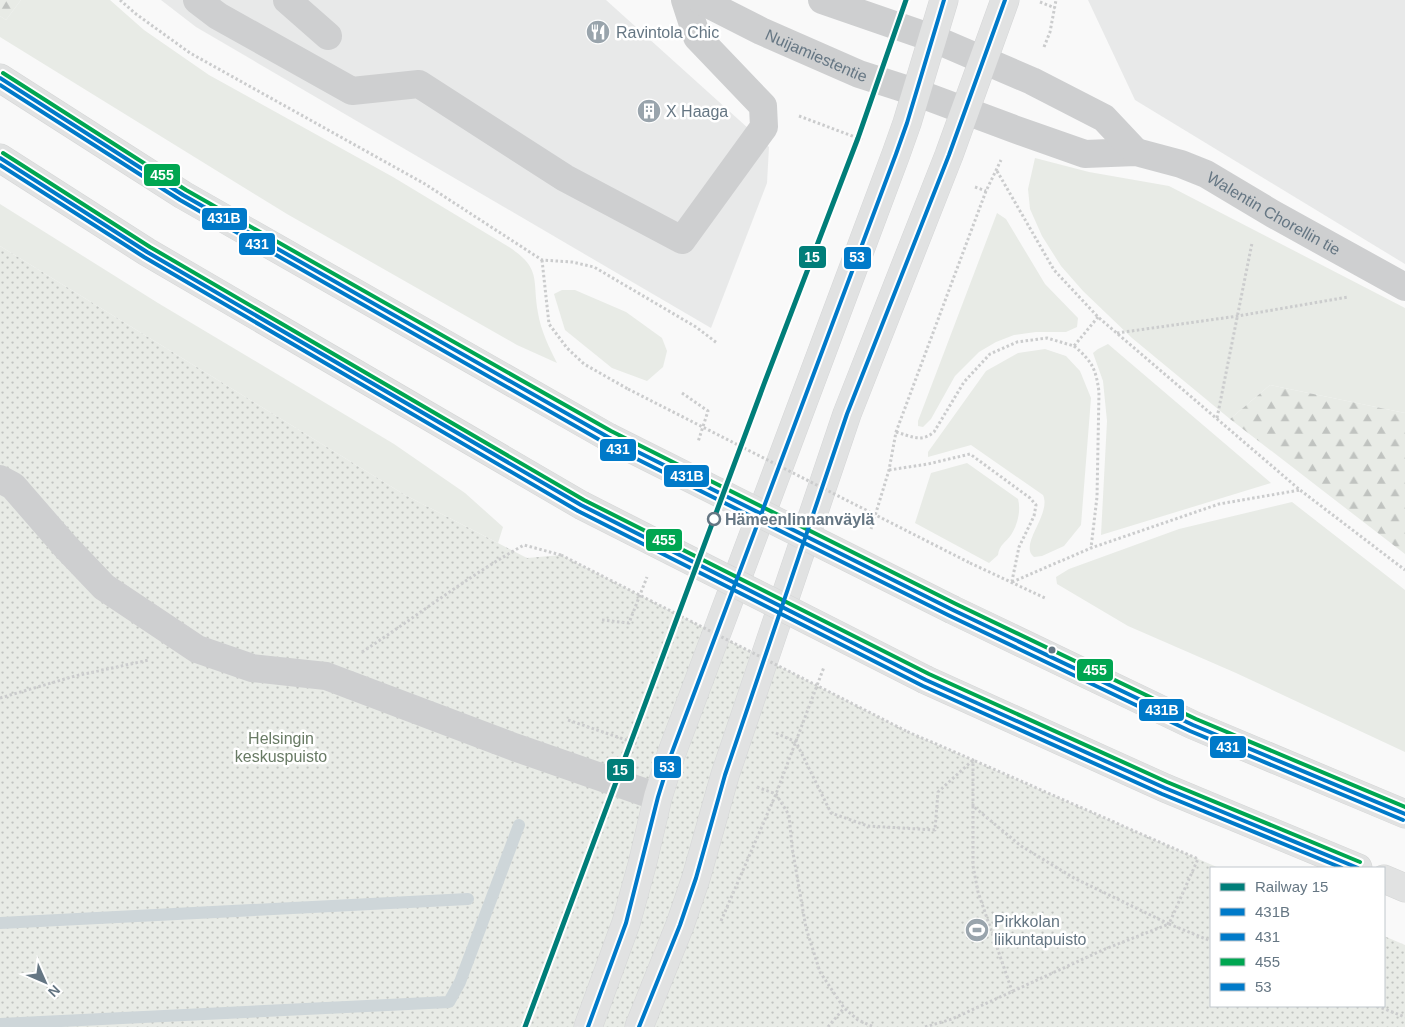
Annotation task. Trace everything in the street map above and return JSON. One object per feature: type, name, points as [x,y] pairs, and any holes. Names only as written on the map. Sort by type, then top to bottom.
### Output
[{"type":"main road","points":[[588,1027],[626,923],[642,866],[658,796],[707,658],[896,154],[944,0]]},
{"type":"main road","points":[[639,1027],[680,925],[696,878],[724,776],[847,414],[966,111],[1004,0]]},
{"type":"main road","points":[[0,78],[183,195],[608,437],[953,610],[1193,725],[1405,814]]},
{"type":"main road","points":[[0,158],[147,252],[581,505],[926,680],[1165,788],[1356,867]]},
{"type":"main road","points":[[1385,879],[1405,888]]},
{"type":"street","points":[[197,0],[218,16],[352,91],[419,84],[566,178],[682,240],[764,127],[763,106],[697,37],[685,0]]},
{"type":"street","points":[[287,0],[328,36]]},
{"type":"street","name":"Nuijamiestentie","points":[[700,0],[760,31],[842,67],[966,111]]},
{"type":"street","points":[[822,0],[932,38],[1032,81],[1104,118],[1136,152]]},
{"type":"street","name":"Walentin Chorellin tie","points":[[966,111],[1085,154],[1136,152],[1181,164],[1206,174],[1405,287]]},
{"type":"street","points":[[0,479],[13,486],[104,587],[197,649],[252,668],[326,676],[514,747],[658,796]]},
{"type":"path","points":[[120,0],[136,14],[190,53],[425,184],[542,260],[594,266],[696,327],[717,343]]},
{"type":"path","points":[[1034,0],[1056,8]]},
{"type":"path","points":[[1032,81],[1050,32],[1056,0]]},
{"type":"path","points":[[793,114],[896,154]]},
{"type":"path","points":[[869,537],[889,470],[896,432],[986,191],[996,171],[1054,270],[1098,317],[1300,490],[1405,570]]},
{"type":"path","points":[[1217,419],[1260,206]]},
{"type":"path","points":[[542,260],[549,324],[567,348],[584,364],[628,389],[970,563],[1045,598]]},
{"type":"path","points":[[1116,333],[1238,316],[1405,287]]},
{"type":"path","points":[[1074,346],[1098,317]]},
{"type":"path","points":[[896,432],[919,439],[927,438],[934,432],[964,382],[990,354],[1017,342],[1046,338],[1074,346],[1085,355],[1097,375],[1099,392],[1097,497],[1091,548]]},
{"type":"path","points":[[889,470],[928,464],[970,454],[1030,498],[1036,505],[1034,516],[1019,547],[1012,582]]},
{"type":"path","points":[[1012,582],[1091,548],[1219,504],[1300,490]]},
{"type":"path","points":[[326,676],[408,623],[490,564],[524,545],[561,555],[906,731],[1198,859],[1169,924],[1105,950],[952,1019],[926,1027]]},
{"type":"path","points":[[0,698],[75,676],[197,649]]},
{"type":"path","points":[[718,928],[776,794],[827,659]]},
{"type":"path","points":[[772,730],[796,742],[831,814],[868,826],[935,830],[938,792],[973,760]]},
{"type":"path","points":[[973,760],[973,866],[978,892],[1012,991]]},
{"type":"path","points":[[776,794],[789,815],[792,847],[806,928],[820,972],[844,1008],[858,1020],[874,1027]]},
{"type":"path","points":[[973,806],[1021,846],[1074,878],[1169,924],[1210,941]]},
{"type":"path","points":[[1380,1007],[1405,1017]]},
{"type":"path","points":[[828,1027],[844,1008]]},
{"type":"shaded area","points":[[161,0],[606,0],[769,147],[767,183],[711,328],[196,27]]},
{"type":"shaded area","points":[[1088,0],[1405,0],[1405,264],[1135,100]]},
{"type":"green space","points":[[0,0],[21,0],[6,20],[0,16]]},
{"type":"green space","points":[[21,0],[110,0],[144,30],[209,75],[393,177],[509,247],[527,262],[534,276],[541,326],[557,363],[517,345],[287,214],[0,37],[0,16],[6,20]]},
{"type":"green space","points":[[1035,158],[1089,172],[1169,186],[1405,308],[1405,413],[1270,385],[1230,419],[1132,338],[1083,291],[1061,266],[1042,236],[1030,209],[1028,189]]},
{"type":"green space","points":[[0,204],[158,303],[394,444],[465,493],[503,527],[498,543],[405,495],[0,246]]},
{"type":"green space","points":[[997,213],[1006,219],[1045,284],[1078,318],[1077,327],[1066,332],[1036,332],[1014,335],[996,342],[979,352],[955,376],[931,419],[923,427],[918,426],[918,421]]},
{"type":"green space","name":"Helsingin keskuspuisto","points":[[0,246],[405,495],[527,558],[561,555],[906,731],[1217,867],[1210,867],[1210,1007],[1385,1007],[1385,936],[1405,945],[1405,1027],[0,1027]]},
{"type":"green space","points":[[562,290],[575,290],[626,312],[662,338],[667,351],[663,367],[647,381],[612,368],[565,330],[554,294]]},
{"type":"green space","points":[[1108,344],[1271,483],[1101,535],[1107,421],[1103,381],[1093,353]]},
{"type":"green space","points":[[1045,349],[1066,356],[1080,371],[1091,398],[1081,525],[1064,546],[1042,556],[1034,557],[1030,552],[1030,545],[1043,511],[1045,503],[1043,495],[971,445],[928,457],[928,452],[986,371],[1018,353]]},
{"type":"green space","points":[[1270,385],[1405,413],[1405,554],[1230,419]]},
{"type":"green space","points":[[967,463],[1018,499],[1019,503],[1018,517],[1011,535],[1001,546],[998,555],[989,563],[915,523],[931,473]]},
{"type":"green space","points":[[1292,502],[1405,590],[1405,752],[1236,673],[1128,626],[1057,584],[1056,577],[1069,569],[1179,529]]},
{"type":"waterway","points":[[0,1024],[449,1002],[460,982],[519,825]]},
{"type":"waterway","points":[[0,923],[468,899]]},
{"type":"rail line","name":"15","points":[[525,1027],[764,384],[858,138],[906,0]]},
{"type":"transit line","name":"53","points":[[588,1027],[626,923],[658,797],[671,755],[896,154],[944,0]]},
{"type":"transit line","name":"53","points":[[639,1027],[680,925],[696,878],[725,775],[847,414],[949,155],[1005,0]]},
{"type":"transit line","name":"455","points":[[3,73],[186,190],[611,431],[956,604],[1196,719],[1405,807]]},
{"type":"transit line","name":"431B","points":[[0,78],[183,195],[608,437],[953,610],[1193,725],[1405,814]]},
{"type":"transit line","name":"431","points":[[0,85],[180,200],[605,443],[950,616],[1190,731],[1403,820]]},
{"type":"transit line","name":"455","points":[[3,153],[150,247],[584,500],[929,674],[1167,782],[1360,862]]},
{"type":"transit line","name":"431B","points":[[0,158],[147,252],[581,505],[926,680],[1165,788],[1356,867]]},
{"type":"transit line","name":"431","points":[[0,165],[144,257],[578,511],[923,686],[1162,794],[1340,867]]},
{"type":"place","name":"Ravintola Chic","points":[[598,32]]},
{"type":"place","name":"X Haaga","points":[[649,111]]},
{"type":"place","name":"Hämeenlinnanväylä","points":[[714,519]]},
{"type":"place","name":"Pirkkolan liikuntapuisto","points":[[977,930]]}]
